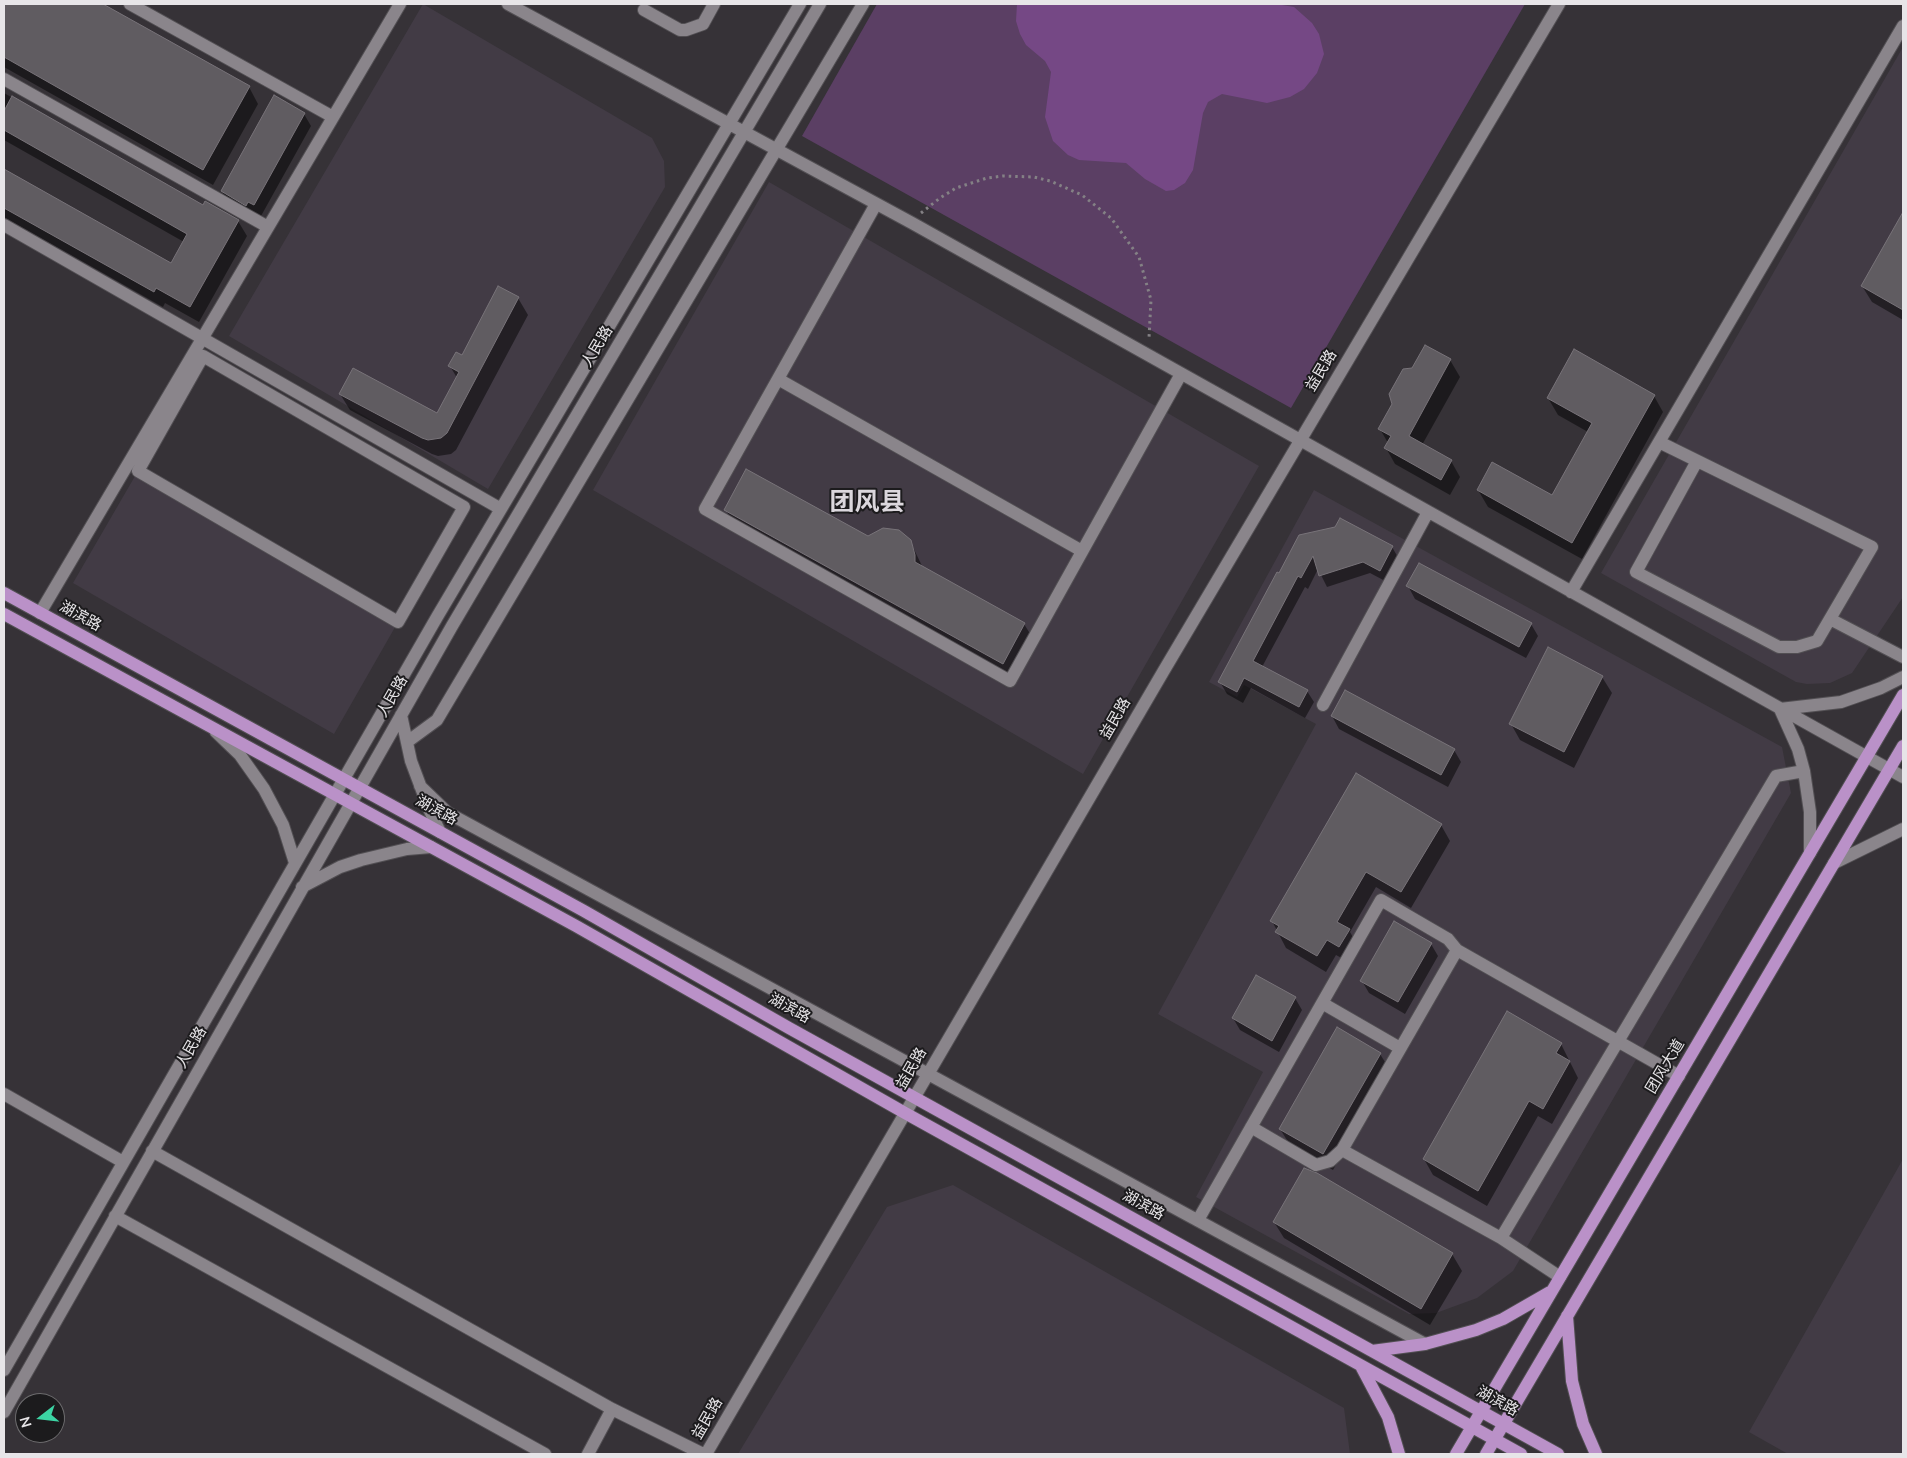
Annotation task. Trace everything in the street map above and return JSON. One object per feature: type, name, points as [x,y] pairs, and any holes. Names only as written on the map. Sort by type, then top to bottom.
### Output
[{"type":"main road","name":"湖滨路","points":[[4,593],[440,832],[1558,1454]]},
{"type":"main road","points":[[4,614],[431,847],[905,1113],[1521,1454]]},
{"type":"main road","name":"团风大道","points":[[1456,1454],[1903,695]]},
{"type":"main road","points":[[1486,1454],[1903,746]]},
{"type":"main road","points":[[1372,1352],[1425,1344],[1476,1330],[1503,1319],[1552,1291]]},
{"type":"main road","points":[[1568,1316],[1567,1337],[1572,1381],[1583,1424],[1596,1454]]},
{"type":"main road","points":[[1360,1366],[1381,1399],[1395,1436],[1399,1454]]},
{"type":"street","points":[[130,4],[333,117]]},
{"type":"street","points":[[40,613],[400,4]]},
{"type":"street","points":[[508,4],[912,223],[1903,777]]},
{"type":"street","points":[[644,10],[680,30],[686,30],[703,24],[714,4]]},
{"type":"street","name":"人民路","points":[[4,1412],[401,714],[820,4]]},
{"type":"street","points":[[407,742],[437,720],[863,4]]},
{"type":"street","name":"益民路","points":[[705,1454],[1300,440],[1559,4]]},
{"type":"street","name":"人民路","points":[[4,1370],[294,863],[728,124],[794,6]]},
{"type":"street","points":[[1571,592],[1903,26]]},
{"type":"street","points":[[4,79],[268,227]]},
{"type":"street","points":[[876,204],[705,509],[1010,681],[1181,374]]},
{"type":"street","points":[[4,225],[501,509]]},
{"type":"street","points":[[203,356],[464,507],[398,622],[138,471],[203,356]]},
{"type":"street","points":[[778,379],[1082,551]]},
{"type":"street","points":[[1659,442],[1872,547],[1817,641],[1797,647],[1779,647],[1636,572],[1697,461]]},
{"type":"street","points":[[1324,705],[1428,512]]},
{"type":"street","points":[[1830,618],[1903,657]]},
{"type":"street","points":[[1780,709],[1841,702],[1874,691],[1903,677]]},
{"type":"street","points":[[1780,709],[1795,742],[1804,771],[1810,812],[1810,853]]},
{"type":"street","points":[[401,714],[420,786],[440,832]]},
{"type":"street","points":[[209,726],[240,755],[264,789],[283,825],[294,863]]},
{"type":"street","points":[[1501,1238],[1776,776],[1804,771]]},
{"type":"street","points":[[420,786],[448,813],[1425,1344]]},
{"type":"street","points":[[1834,863],[1903,829]]},
{"type":"street","points":[[302,887],[361,860],[407,849],[431,847]]},
{"type":"street","points":[[1198,1220],[1381,900],[1448,939],[1457,950],[1679,1076]]},
{"type":"street","points":[[1251,1127],[1316,1165],[1330,1161],[1342,1150],[1457,950]]},
{"type":"street","points":[[1322,1003],[1400,1048]]},
{"type":"street","points":[[4,1094],[123,1162]]},
{"type":"street","points":[[1342,1150],[1501,1238],[1560,1277]]},
{"type":"street","points":[[152,1151],[612,1409],[705,1454]]},
{"type":"street","points":[[115,1216],[545,1454]]},
{"type":"street","points":[[588,1454],[612,1409]]},
{"type":"path","points":[[912,223],[940,198],[956,188],[987,178],[1003,176],[1034,177],[1065,186],[1082,195],[1111,218],[1131,244],[1145,271],[1152,314],[1144,353]]},
{"type":"shaded area","points":[[423,4],[652,138],[664,161],[665,187],[488,489],[229,336]]},
{"type":"shaded area","points":[[877,4],[1525,4],[1291,408],[802,136]]},
{"type":"shaded area","points":[[1017,4],[1282,5],[1294,7],[1312,23],[1319,34],[1324,54],[1317,73],[1304,89],[1290,97],[1267,103],[1222,94],[1208,102],[1203,113],[1193,170],[1185,183],[1174,190],[1166,191],[1145,179],[1126,163],[1079,160],[1068,155],[1053,141],[1045,117],[1051,72],[1045,61],[1026,45],[1020,34],[1016,21]]},
{"type":"shaded area","points":[[1903,47],[1903,597],[1852,673],[1830,683],[1807,684],[1796,682],[1601,573]]},
{"type":"shaded area","points":[[769,182],[1259,466],[1083,774],[593,490]]},
{"type":"shaded area","points":[[138,471],[398,622],[334,734],[73,583]]},
{"type":"shaded area","points":[[1314,490],[1782,747],[1791,793],[1513,1271],[1477,1298],[1436,1313],[1409,1314],[1196,1197],[1263,1072],[1158,1014],[1316,724],[1244,685],[1237,697],[1209,682]]},
{"type":"shaded area","points":[[1903,1159],[1903,1454],[1788,1454],[1749,1432]]},
{"type":"shaded area","points":[[953,1185],[1344,1408],[1350,1454],[738,1454],[887,1207]]},
{"type":"building","points":[[4,4],[103,4],[250,86],[203,170],[4,57]]},
{"type":"building","points":[[274,95],[305,113],[254,205],[248,202],[246,206],[221,191]]},
{"type":"building","points":[[12,96],[203,205],[205,201],[239,220],[190,307],[156,288],[154,292],[4,208],[4,169],[171,263],[187,234],[4,130],[4,111]]},
{"type":"building","points":[[1903,212],[1903,310],[1861,286]]},
{"type":"building","points":[[498,286],[519,297],[447,433],[441,438],[428,440],[422,438],[339,394],[353,368],[437,413],[459,372],[448,366],[456,352],[462,355]]},
{"type":"building","points":[[1425,345],[1451,359],[1409,436],[1452,460],[1441,480],[1384,448],[1391,436],[1378,429],[1392,404],[1389,394],[1403,369],[1412,368]]},
{"type":"building","points":[[1574,349],[1655,395],[1572,543],[1477,490],[1492,462],[1552,495],[1592,423],[1547,398]]},
{"type":"building","points":[[746,469],[868,536],[883,528],[899,530],[911,540],[915,562],[1025,623],[1003,664],[724,510]]},
{"type":"building","points":[[1340,518],[1393,546],[1380,571],[1363,562],[1319,576],[1313,556],[1301,578],[1298,576],[1253,661],[1308,690],[1299,707],[1244,678],[1237,692],[1218,682],[1299,535],[1335,527]]},
{"type":"building","points":[[1419,563],[1532,623],[1519,647],[1406,586]]},
{"type":"building","points":[[1548,647],[1603,676],[1564,752],[1509,724]]},
{"type":"building","points":[[1345,690],[1455,749],[1441,775],[1331,716]]},
{"type":"building","points":[[1356,773],[1442,824],[1401,892],[1366,872],[1337,922],[1350,929],[1339,947],[1327,940],[1317,956],[1275,932],[1279,926],[1270,921]]},
{"type":"building","points":[[1394,921],[1432,943],[1398,1002],[1360,981]]},
{"type":"building","points":[[1256,975],[1296,997],[1272,1041],[1232,1018]]},
{"type":"building","points":[[1507,1011],[1562,1043],[1556,1053],[1570,1061],[1543,1109],[1529,1101],[1478,1191],[1423,1159]]},
{"type":"building","points":[[1337,1027],[1381,1053],[1323,1154],[1279,1129]]},
{"type":"building","points":[[1304,1168],[1317,1173],[1453,1253],[1421,1309],[1273,1222]]},
{"type":"district","name":"团风县","points":[[867,504]]}]
